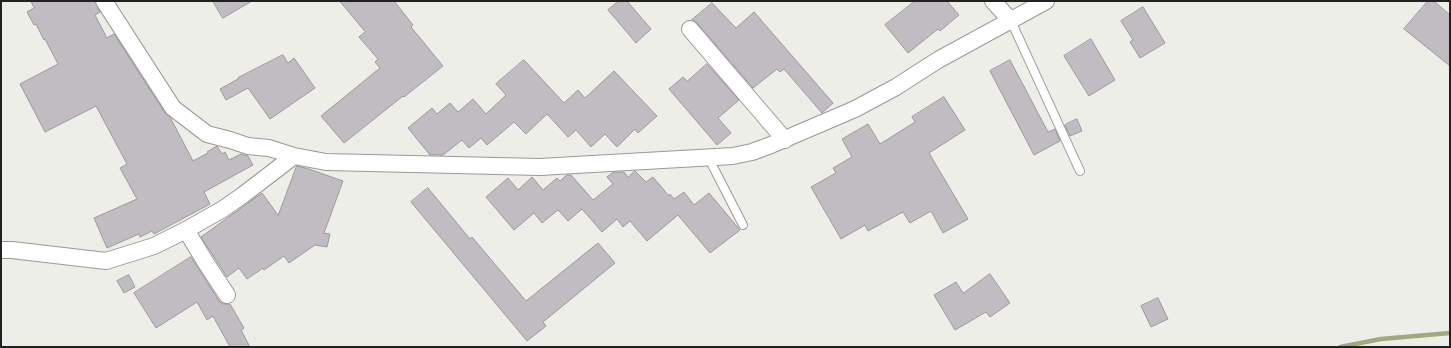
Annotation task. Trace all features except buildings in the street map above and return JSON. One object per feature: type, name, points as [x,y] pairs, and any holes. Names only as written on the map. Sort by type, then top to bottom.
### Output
[{"type":"street","points":[[104,1],[173,108],[207,134],[248,146],[269,148],[294,156],[326,162],[540,166],[733,156],[752,152],[785,140],[875,98],[938,60],[1046,1]]},
{"type":"street","points":[[993,1],[1011,21]]},
{"type":"street","points":[[690,29],[785,140]]},
{"type":"street","points":[[1,250],[106,261],[154,246],[186,230],[243,195],[294,156]]},
{"type":"street","points":[[186,230],[227,295]]},
{"type":"lane","points":[[1011,21],[1080,171]]},
{"type":"lane","points":[[708,157],[743,225]]},
{"type":"waterway","points":[[1340,347],[1381,339],[1450,333]]}]
